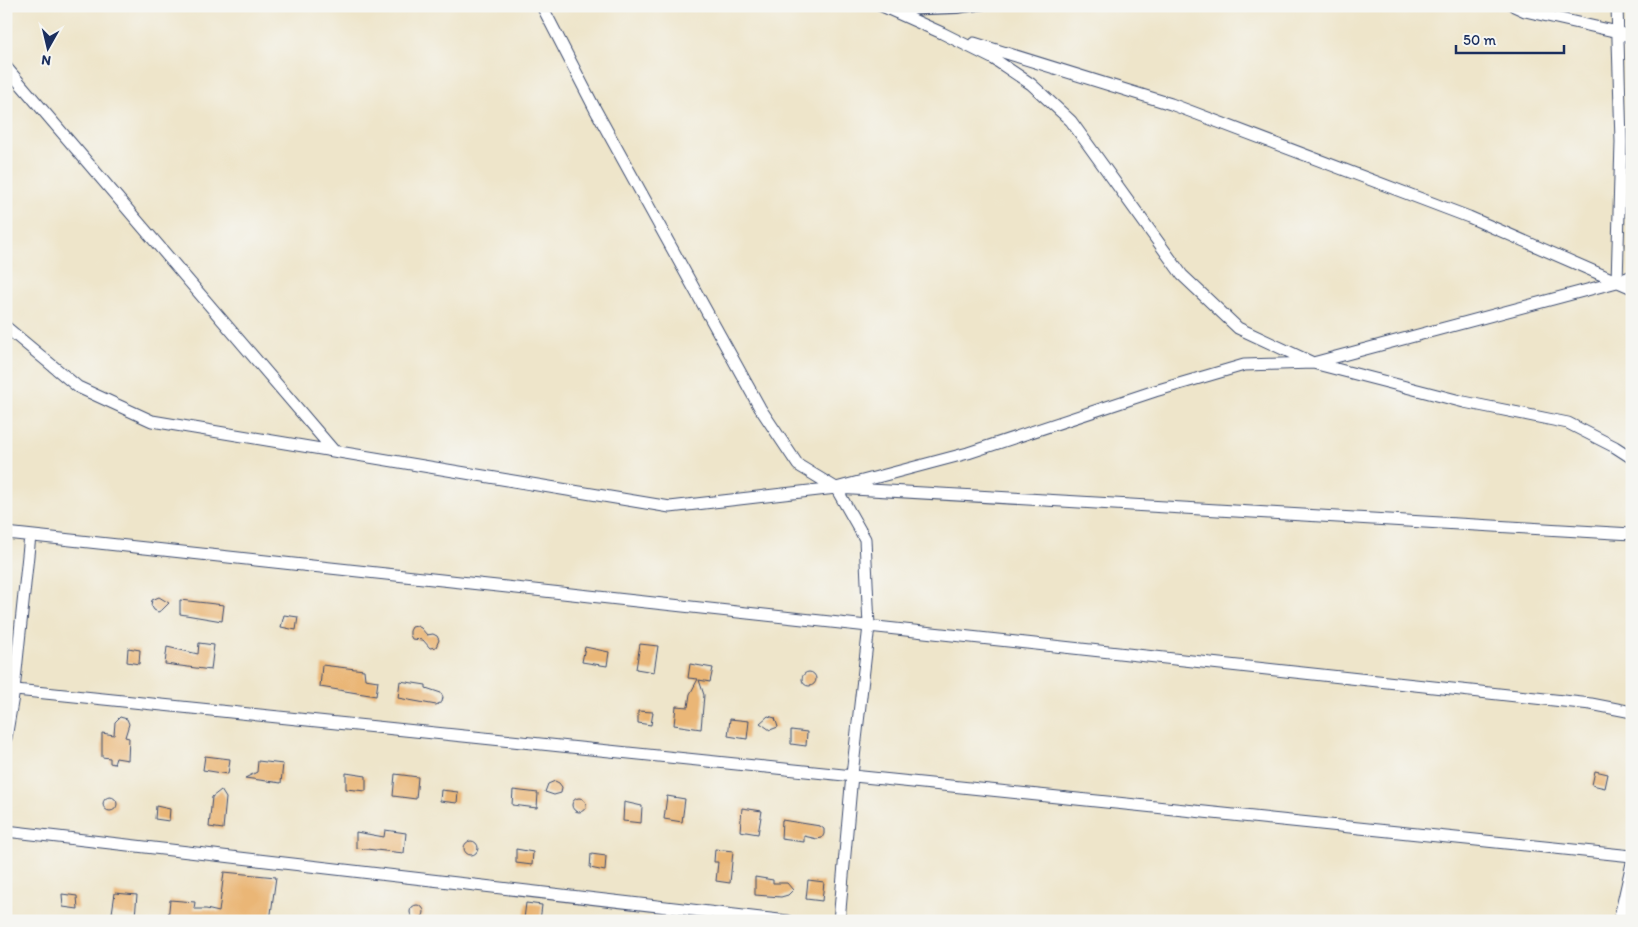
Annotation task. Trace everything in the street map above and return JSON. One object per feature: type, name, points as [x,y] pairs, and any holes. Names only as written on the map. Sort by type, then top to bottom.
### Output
[{"type":"street","points":[[542,6],[595,110],[760,408],[798,465],[836,488],[1632,534]]},
{"type":"street","points":[[882,6],[942,32],[994,59],[1032,84],[1071,121],[1182,275],[1238,328],[1313,363],[1464,402],[1568,424],[1615,447],[1632,458]]},
{"type":"street","points":[[1514,6],[1525,11],[1618,32],[1632,37]]},
{"type":"street","points":[[1617,6],[1621,142],[1617,282]]},
{"type":"street","points":[[942,32],[1171,104],[1469,217],[1632,288]]},
{"type":"street","points":[[6,67],[334,451]]},
{"type":"street","points":[[6,327],[78,387],[152,420],[670,507],[836,488],[968,453],[1155,391],[1244,365],[1313,363],[1617,282],[1632,276]]},
{"type":"street","points":[[836,488],[865,539],[869,626],[852,775],[839,921]]},
{"type":"street","points":[[6,533],[1591,704],[1632,712]]},
{"type":"street","points":[[6,738],[10,689],[30,536]]},
{"type":"street","points":[[10,689],[1632,856]]},
{"type":"street","points":[[6,831],[788,921]]},
{"type":"street","points":[[1619,921],[1632,863]]},
{"type":"lane","points":[[894,12],[957,10],[985,6]]},
{"type":"building","points":[[159,597],[169,603],[158,612],[151,605],[152,600]]},
{"type":"building","points":[[180,600],[224,605],[222,621],[180,614]]},
{"type":"building","points":[[284,615],[298,617],[296,630],[281,627]]},
{"type":"building","points":[[417,626],[427,635],[433,634],[437,636],[439,640],[436,647],[430,648],[423,640],[412,639],[410,631],[412,627]]},
{"type":"building","points":[[199,643],[214,645],[211,670],[165,664],[167,647],[198,654]]},
{"type":"building","points":[[640,644],[658,646],[654,672],[636,669]]},
{"type":"building","points":[[585,647],[609,652],[607,666],[582,662]]},
{"type":"building","points":[[128,648],[140,650],[139,664],[127,662]]},
{"type":"building","points":[[690,664],[713,668],[710,682],[699,680],[704,695],[701,729],[674,725],[676,706],[688,707],[690,694],[698,679],[688,678]]},
{"type":"building","points":[[322,665],[364,670],[365,679],[378,681],[376,696],[320,687]]},
{"type":"building","points":[[806,672],[812,672],[816,679],[812,686],[806,686],[802,682],[802,676]]},
{"type":"building","points":[[400,681],[426,685],[426,688],[441,693],[443,697],[442,702],[436,705],[398,698]]},
{"type":"building","points":[[638,711],[653,712],[651,725],[638,723]]},
{"type":"building","points":[[768,716],[775,718],[778,727],[770,730],[760,723]]},
{"type":"building","points":[[120,717],[127,719],[129,724],[125,737],[129,738],[128,760],[116,758],[114,764],[110,763],[110,758],[102,757],[102,733],[114,735],[115,722]]},
{"type":"building","points":[[730,719],[749,721],[747,739],[728,736]]},
{"type":"building","points":[[791,730],[807,732],[806,746],[791,744]]},
{"type":"building","points":[[205,756],[230,759],[228,774],[203,770]]},
{"type":"building","points":[[258,761],[283,764],[281,783],[245,778],[257,772]]},
{"type":"building","points":[[1595,771],[1608,774],[1605,788],[1592,785]]},
{"type":"building","points":[[346,773],[366,776],[366,791],[346,789]]},
{"type":"building","points":[[395,774],[418,777],[416,799],[393,796]]},
{"type":"building","points":[[555,781],[562,787],[561,793],[554,795],[545,792],[548,784]]},
{"type":"building","points":[[221,790],[226,798],[223,829],[209,827],[212,797]]},
{"type":"building","points":[[441,790],[458,792],[457,803],[440,801]]},
{"type":"building","points":[[513,790],[538,793],[537,808],[512,805]]},
{"type":"building","points":[[667,796],[685,799],[682,822],[664,819]]},
{"type":"building","points":[[107,797],[113,797],[117,804],[113,811],[107,811],[103,807],[103,801]]},
{"type":"building","points":[[576,798],[582,798],[586,805],[582,812],[576,812],[572,808],[572,802]]},
{"type":"building","points":[[624,802],[642,806],[641,823],[623,821]]},
{"type":"building","points":[[156,806],[170,809],[169,821],[155,819]]},
{"type":"building","points":[[742,808],[762,811],[758,834],[740,831]]},
{"type":"building","points":[[782,820],[820,826],[824,829],[824,834],[822,838],[817,839],[804,836],[804,842],[781,839]]},
{"type":"building","points":[[385,830],[406,833],[404,853],[356,848],[356,832],[384,837]]},
{"type":"building","points":[[468,841],[474,841],[478,848],[474,855],[468,855],[464,851],[464,845]]},
{"type":"building","points":[[516,849],[533,852],[532,865],[516,863]]},
{"type":"building","points":[[715,849],[733,851],[730,883],[716,881],[718,862],[714,862]]},
{"type":"building","points":[[591,854],[606,856],[605,871],[590,868]]},
{"type":"building","points":[[224,872],[276,877],[270,921],[168,920],[170,900],[195,902],[194,909],[219,912]]},
{"type":"building","points":[[755,877],[773,880],[773,883],[787,883],[793,890],[788,895],[781,897],[755,895]]},
{"type":"building","points":[[808,880],[824,882],[822,901],[806,899]]},
{"type":"building","points":[[115,893],[137,895],[135,916],[112,913]]},
{"type":"building","points":[[62,894],[77,896],[78,909],[63,907]]},
{"type":"building","points":[[526,903],[542,905],[540,921],[524,919]]},
{"type":"building","points":[[414,905],[420,905],[424,912],[420,919],[414,919],[410,915],[410,909]]}]
